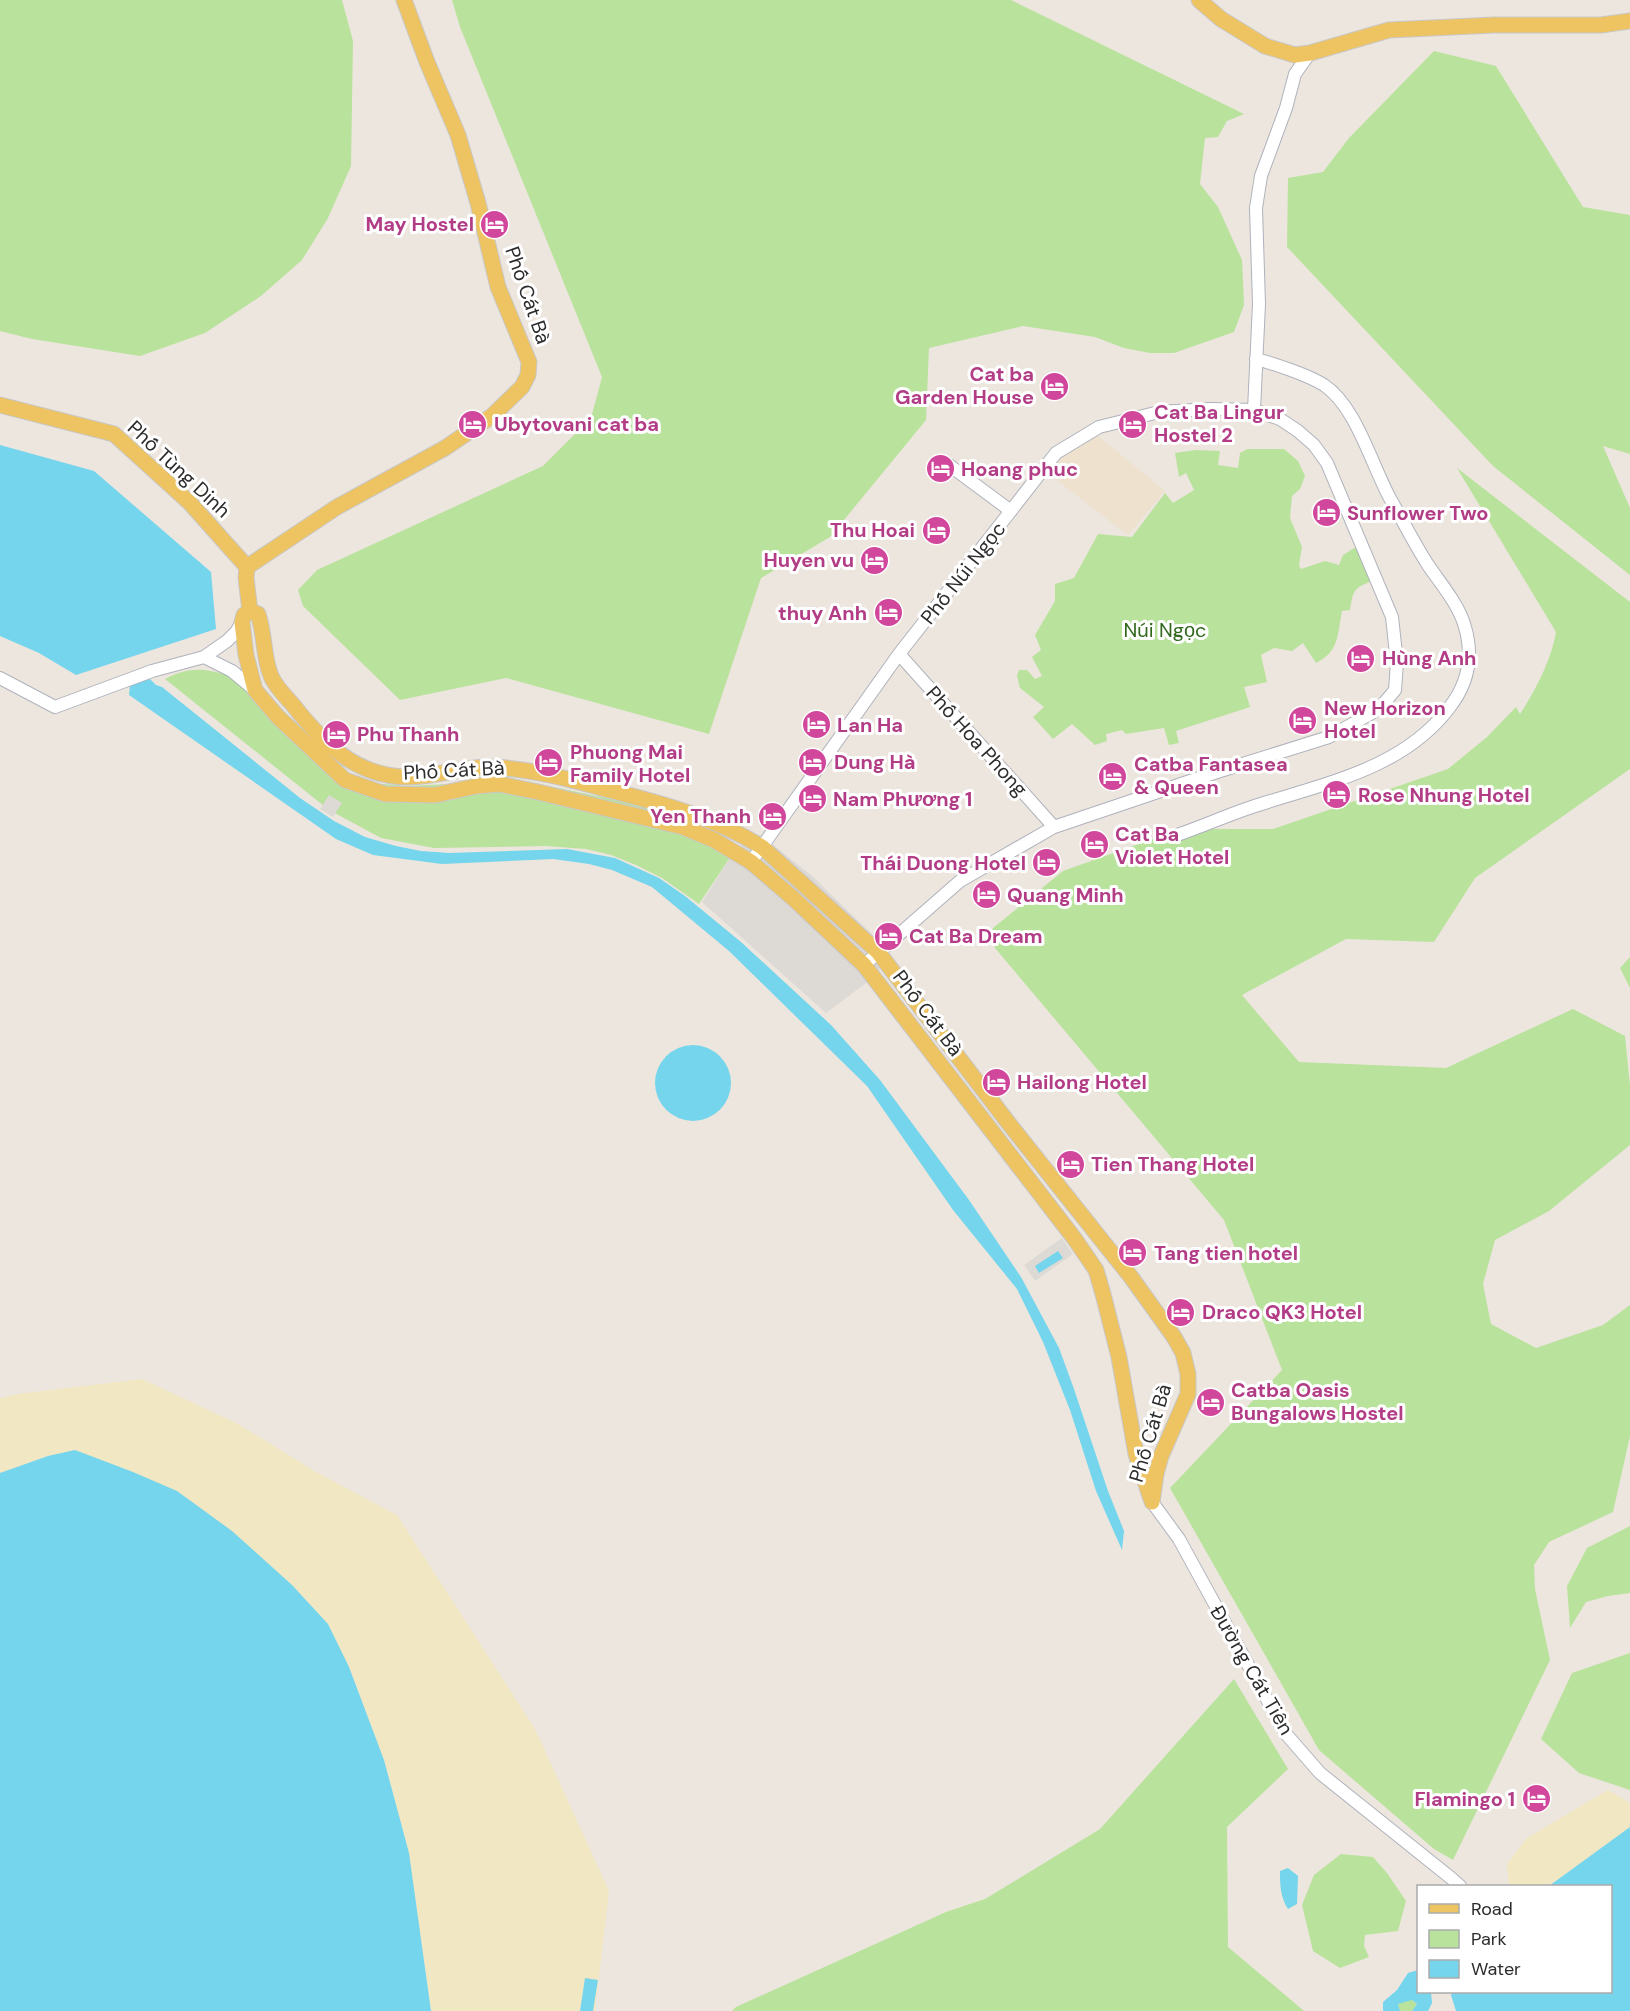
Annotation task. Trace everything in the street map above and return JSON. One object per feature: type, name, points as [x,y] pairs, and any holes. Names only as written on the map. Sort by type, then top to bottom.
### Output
[{"type":"main road","name":"Phố Cát Bà","points":[[404,0],[458,135],[478,203],[498,287],[529,362],[528,375],[522,387],[492,416],[445,448],[337,507],[247,567],[246,655],[255,690],[278,717],[345,780],[385,794],[435,795],[499,784],[683,827],[714,840],[751,862],[794,899],[864,965],[1074,1238],[1096,1270],[1119,1357],[1137,1454],[1152,1502]]},
{"type":"main road","points":[[1198,0],[1221,19],[1265,46],[1295,55],[1311,53],[1389,30],[1494,25],[1601,25],[1630,21]]},
{"type":"main road","name":"Phố Tùng Dinh","points":[[0,405],[114,434],[190,503],[247,567]]},
{"type":"main road","name":"Phố Cát Bà","points":[[246,616],[258,614],[271,678],[307,723],[342,756],[372,773],[408,777],[494,767],[562,778],[687,812],[741,834],[762,847],[878,952],[1010,1125],[1131,1277],[1183,1353],[1188,1374],[1188,1394],[1161,1456],[1152,1502]]},
{"type":"main road","points":[[255,690],[271,678]]},
{"type":"main road","points":[[366,788],[372,773]]},
{"type":"main road","points":[[557,796],[562,778]]},
{"type":"main road","points":[[995,1136],[1010,1125]]},
{"type":"street","points":[[1281,52],[1295,74]]},
{"type":"street","points":[[1254,410],[1259,304],[1256,208],[1261,176],[1286,108],[1295,74],[1311,53]]},
{"type":"street","points":[[1177,836],[1248,809],[1348,778],[1391,757],[1415,742],[1435,725],[1460,693],[1468,668],[1466,629],[1461,616],[1425,560],[1388,494],[1352,417],[1324,385],[1276,364],[1256,359]]},
{"type":"street","name":"Phố Núi Ngọc","points":[[751,862],[899,654],[1056,453],[1099,427],[1159,412],[1211,409],[1254,410],[1280,419],[1298,431],[1314,445],[1327,463],[1392,617],[1397,663],[1395,690],[1379,709],[1337,733],[1054,827],[960,880],[878,952]]},
{"type":"street","points":[[949,465],[1011,511]]},
{"type":"street","points":[[0,678],[55,707],[122,681],[204,657],[227,641],[246,616]]},
{"type":"street","name":"Phố Hoa Phong","points":[[899,654],[1054,827]]},
{"type":"street","points":[[204,657],[232,670],[255,690]]},
{"type":"street","points":[[864,965],[878,952]]},
{"type":"street","name":"Đường Cát Tiên","points":[[1152,1502],[1179,1539],[1286,1734],[1320,1773],[1458,1885]]},
{"type":"shaded area","points":[[1097,435],[1165,491],[1128,535],[1049,474],[1061,458]]},
{"type":"shaded area","points":[[329,795],[342,803],[333,817],[320,809]]},
{"type":"shaded area","points":[[761,835],[812,876],[892,956],[866,983],[826,1013],[702,902],[737,847]]},
{"type":"shaded area","points":[[1062,1238],[1073,1254],[1035,1281],[1024,1265]]},
{"type":"green space","points":[[0,0],[342,0],[353,41],[351,166],[328,218],[302,260],[261,296],[205,333],[140,356],[32,339],[0,331]]},
{"type":"green space","points":[[452,0],[1011,0],[1244,114],[1227,121],[1218,137],[1205,138],[1200,184],[1218,207],[1242,260],[1244,305],[1234,332],[1174,353],[1150,353],[1124,348],[1095,337],[1023,326],[929,348],[926,420],[830,537],[761,578],[709,734],[506,678],[400,700],[303,606],[298,590],[317,570],[543,466],[591,418],[602,377],[460,27]]},
{"type":"green space","points":[[1434,51],[1496,66],[1583,207],[1630,215],[1630,454],[1603,446],[1630,508],[1630,575],[1493,466],[1287,247],[1288,178],[1323,172],[1349,138]]},
{"type":"green space","name":"Núi Ngọc","points":[[1247,449],[1284,449],[1298,461],[1305,476],[1300,489],[1292,496],[1290,518],[1302,547],[1299,565],[1301,569],[1325,561],[1339,565],[1343,555],[1356,547],[1362,555],[1372,581],[1355,591],[1350,610],[1342,611],[1333,648],[1316,663],[1303,643],[1292,651],[1274,648],[1261,655],[1267,682],[1244,687],[1250,707],[1176,731],[1179,743],[1169,745],[1164,728],[1126,734],[1122,730],[1106,734],[1107,741],[1095,745],[1072,724],[1053,739],[1033,717],[1044,707],[1020,688],[1017,676],[1019,670],[1027,670],[1035,679],[1042,676],[1032,657],[1041,650],[1035,635],[1055,601],[1055,584],[1074,578],[1098,534],[1132,537],[1165,493],[1173,503],[1194,490],[1186,473],[1179,477],[1175,453],[1196,450],[1220,451],[1218,465],[1238,468],[1240,453]]},
{"type":"green space","points":[[1457,468],[1630,602],[1630,769],[1475,878],[1434,942],[1346,939],[1242,995],[1299,1062],[1446,1068],[1573,1009],[1625,1036],[1630,1086],[1630,1145],[1549,1211],[1495,1240],[1483,1284],[1491,1324],[1536,1348],[1603,1325],[1630,1305],[1630,1436],[1613,1512],[1549,1542],[1534,1565],[1535,1589],[1550,1660],[1453,1860],[1434,1849],[1319,1750],[1170,1488],[1282,1370],[1224,1220],[995,948],[990,934],[993,928],[1063,871],[1167,834],[1194,829],[1273,829],[1448,769],[1487,737],[1516,707],[1520,714],[1532,695],[1551,654],[1556,632]]},
{"type":"green space","points":[[242,668],[355,791],[383,784],[407,786],[448,784],[478,777],[502,776],[625,802],[669,814],[701,824],[737,847],[699,904],[662,878],[636,865],[611,855],[586,849],[545,846],[434,848],[381,838],[329,810],[165,679],[181,672],[202,670],[227,675]]},
{"type":"green space","points":[[1630,957],[1630,988],[1620,968]]},
{"type":"green space","points":[[1630,1526],[1630,1593],[1586,1602],[1570,1628],[1567,1586],[1587,1548]]},
{"type":"green space","points":[[1630,1653],[1630,1790],[1579,1773],[1541,1739],[1572,1673]]},
{"type":"green space","points":[[1234,1679],[1288,1769],[1227,1827],[1228,1947],[1304,2011],[732,2011],[736,2007],[946,1912],[985,1899],[1100,1829]]},
{"type":"green space","points":[[1341,1854],[1373,1857],[1406,1901],[1398,1931],[1365,1935],[1364,1946],[1369,1957],[1340,1968],[1313,1951],[1302,1905],[1314,1875]]},
{"type":"green space","points":[[1412,2000],[1417,2004],[1412,2011],[1400,2011],[1398,2004]]},
{"type":"sand","points":[[142,1379],[238,1424],[316,1472],[397,1515],[535,1729],[609,1891],[595,2011],[431,2011],[409,1853],[384,1760],[349,1667],[328,1624],[75,1450],[48,1456],[0,1473],[0,1398]]},
{"type":"sand","points":[[1608,1790],[1630,1803],[1630,1827],[1550,1885],[1509,1885],[1507,1864],[1527,1838]]},
{"type":"water","points":[[0,445],[94,471],[211,572],[216,629],[76,675],[39,653],[0,636]]},
{"type":"water","points":[[150,679],[300,798],[334,821],[365,837],[421,851],[449,853],[567,849],[615,858],[659,878],[685,896],[741,942],[831,1025],[880,1080],[969,1200],[1021,1277],[1059,1348],[1124,1531],[1122,1550],[1096,1491],[1070,1410],[1043,1342],[1017,1289],[953,1210],[867,1086],[729,951],[652,887],[612,870],[553,859],[442,864],[373,855],[336,839],[129,695],[130,685]]},
{"type":"water","points":[[693,1045],[707,1048],[720,1056],[728,1069],[731,1083],[728,1097],[720,1110],[707,1118],[693,1121],[679,1118],[666,1110],[658,1097],[655,1083],[658,1069],[666,1056],[679,1048]]},
{"type":"water","points":[[1058,1251],[1063,1258],[1039,1273],[1035,1266]]},
{"type":"water","points":[[75,1450],[177,1491],[232,1531],[292,1585],[328,1624],[349,1667],[384,1760],[409,1853],[431,2011],[0,2011],[0,1473],[48,1456]]},
{"type":"water","points":[[1630,1827],[1630,2011],[1456,2011],[1452,1993],[1612,1993],[1612,1885],[1550,1885]]},
{"type":"water","points":[[1288,1868],[1298,1876],[1297,1904],[1288,1909],[1280,1886],[1280,1871]]},
{"type":"water","points":[[1417,1970],[1417,1993],[1431,1993],[1432,2003],[1428,2011],[1412,2011],[1417,2004],[1412,2000],[1398,2004],[1400,2011],[1383,2011],[1383,2002],[1397,1990],[1408,1973]]},
{"type":"water","points":[[585,1978],[598,1980],[593,2011],[580,2011]]},
{"type":"place","name":"May Hostel","points":[[495,224]]},
{"type":"place","name":"Cat ba Garden House","points":[[1055,386]]},
{"type":"place","name":"Ubytovani cat ba","points":[[473,424]]},
{"type":"place","name":"Cat Ba Lingur Hostel 2","points":[[1133,424]]},
{"type":"place","name":"Hoang phuc","points":[[940,469]]},
{"type":"place","name":"Sunflower Two","points":[[1326,513]]},
{"type":"place","name":"Thu Hoai","points":[[936,530]]},
{"type":"place","name":"Huyen vu","points":[[875,560]]},
{"type":"place","name":"thuy Anh","points":[[888,613]]},
{"type":"place","name":"Hùng Anh","points":[[1361,658]]},
{"type":"place","name":"New Horizon Hotel","points":[[1303,720]]},
{"type":"place","name":"Lan Ha","points":[[816,725]]},
{"type":"place","name":"Phu Thanh","points":[[336,734]]},
{"type":"place","name":"Dung Hà","points":[[813,762]]},
{"type":"place","name":"Phuong Mai Family Hotel","points":[[549,763]]},
{"type":"place","name":"Catba Fantasea & Queen","points":[[1113,776]]},
{"type":"place","name":"Rose Nhung Hotel","points":[[1337,795]]},
{"type":"place","name":"Nam Phương 1","points":[[812,799]]},
{"type":"place","name":"Yen Thanh","points":[[772,816]]},
{"type":"place","name":"Cat Ba Violet Hotel","points":[[1094,845]]},
{"type":"place","name":"Thái Duong Hotel","points":[[1047,863]]},
{"type":"place","name":"Quang Minh","points":[[986,895]]},
{"type":"place","name":"Cat Ba Dream","points":[[888,936]]},
{"type":"place","name":"Hailong Hotel","points":[[996,1082]]},
{"type":"place","name":"Tien Thang Hotel","points":[[1070,1164]]},
{"type":"place","name":"Tang tien hotel","points":[[1133,1253]]},
{"type":"place","name":"Draco QK3 Hotel","points":[[1181,1312]]},
{"type":"place","name":"Catba Oasis Bungalows Hostel","points":[[1210,1402]]},
{"type":"place","name":"Flamingo 1","points":[[1536,1799]]}]
